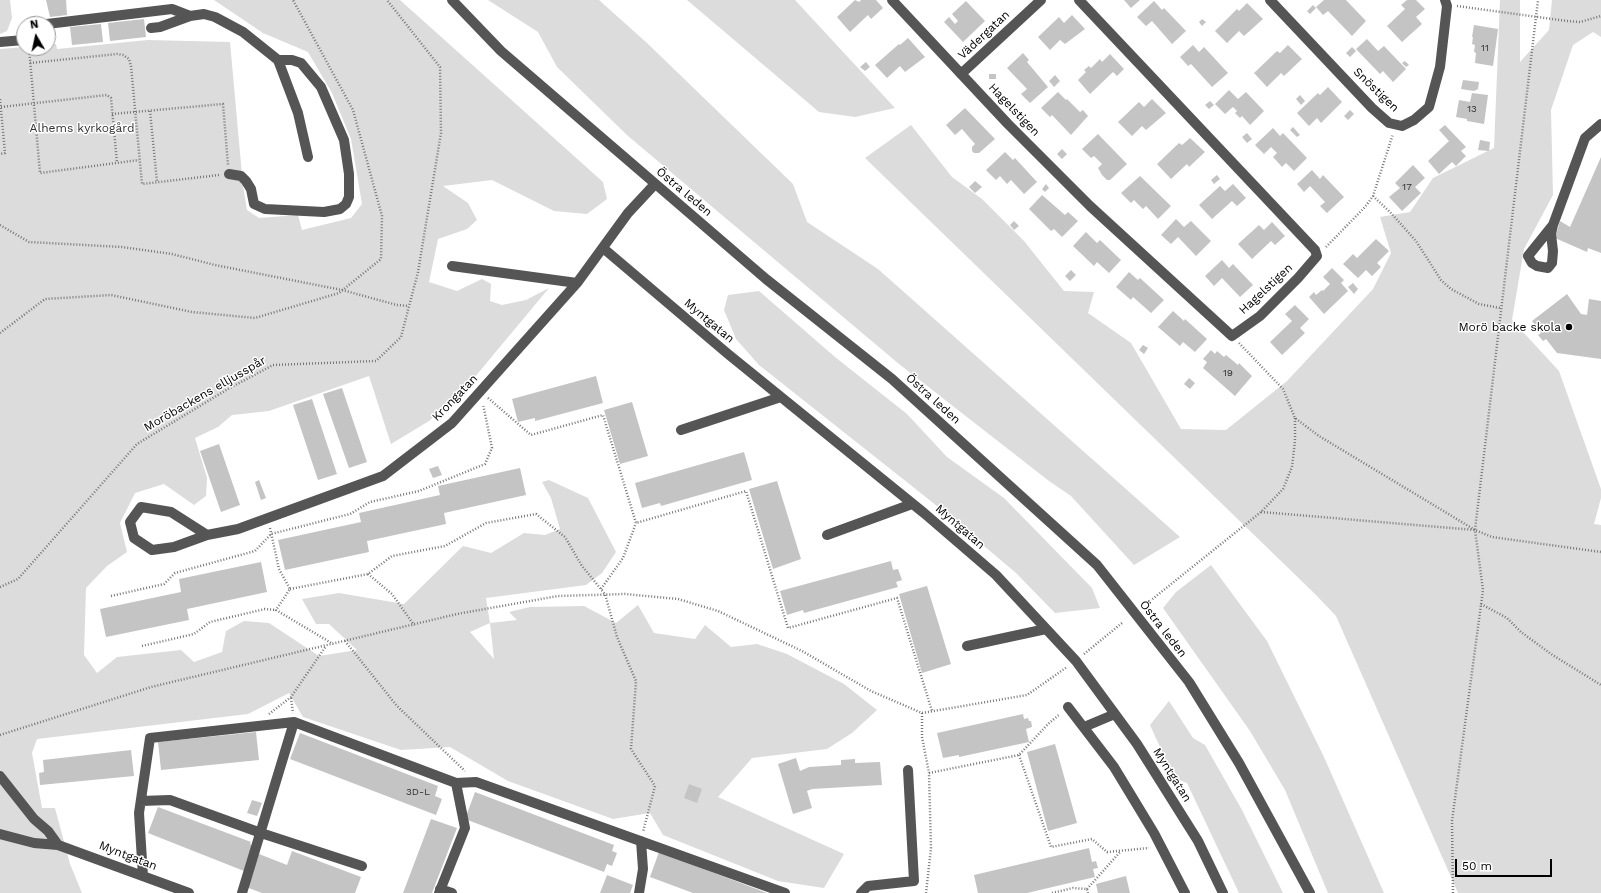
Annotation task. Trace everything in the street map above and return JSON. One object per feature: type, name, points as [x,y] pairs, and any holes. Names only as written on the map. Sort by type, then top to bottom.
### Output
[{"type":"street","name":"Östra leden","points":[[452,0],[501,51],[766,279],[892,379],[1097,565],[1188,682],[1239,763],[1310,893]]},
{"type":"street","name":"Hagelstigen","points":[[892,0],[1008,124],[1090,206],[1232,336],[1260,316],[1317,256]]},
{"type":"street","name":"Vädergatan","points":[[962,74],[1041,0]]},
{"type":"street","points":[[1079,0],[1316,250],[1317,256]]},
{"type":"street","name":"Snöstigen","points":[[1270,0],[1372,108],[1389,123],[1402,126],[1414,120],[1429,107],[1440,67],[1446,3]]},
{"type":"street","points":[[56,23],[172,9],[190,16]]},
{"type":"street","points":[[151,28],[160,27],[190,16],[204,14],[229,23],[262,45],[278,60],[298,113],[308,157]]},
{"type":"street","points":[[0,42],[16,41]]},
{"type":"street","points":[[228,174],[241,176],[251,189],[254,204],[266,209],[324,212],[340,209],[346,204],[349,196],[349,174],[345,147],[330,104],[321,87],[301,63],[292,60],[278,60]]},
{"type":"street","points":[[1553,225],[1585,138],[1601,124]]},
{"type":"street","name":"Krongatan","points":[[207,535],[171,512],[141,507],[130,522],[134,538],[152,550],[174,547],[207,535],[238,529],[383,476],[452,423],[577,283],[628,213],[655,184]]},
{"type":"street","name":"Myntgatan","points":[[603,248],[996,575],[1076,661],[1137,744],[1198,841],[1223,893]]},
{"type":"street","points":[[452,266],[577,283]]},
{"type":"street","points":[[681,430],[781,397]]},
{"type":"street","points":[[826,535],[912,504]]},
{"type":"street","points":[[967,646],[1046,629]]},
{"type":"street","points":[[1068,707],[1114,767],[1161,847],[1185,893]]},
{"type":"street","points":[[1084,727],[1115,714]]},
{"type":"street","points":[[143,876],[139,813],[150,738],[294,722],[456,783],[476,782],[785,893]]},
{"type":"street","points":[[242,893],[294,722]]},
{"type":"street","points":[[865,889],[914,881],[908,770]]},
{"type":"street","points":[[0,776],[34,819],[48,831],[58,845]]},
{"type":"street","points":[[452,893],[439,891],[465,828],[456,783]]},
{"type":"street","points":[[141,801],[170,800],[261,833],[362,866]]},
{"type":"street","name":"Myntgatan","points":[[0,834],[34,842],[58,845],[189,893]]},
{"type":"street","points":[[639,893],[643,869],[641,841]]},
{"type":"path","points":[[0,333],[45,299],[111,295],[192,312],[255,318],[339,293],[381,259],[382,216],[353,110],[293,0]]},
{"type":"path","name":"Moröbackens elljusspår","points":[[0,587],[18,579],[137,444],[228,389],[274,365],[376,360],[401,337],[418,272],[441,133],[440,67],[387,0]]},
{"type":"path","points":[[1453,893],[1452,821],[1483,590],[1475,530],[1500,308],[1538,0]]},
{"type":"path","points":[[1446,3],[1580,22],[1601,16]]},
{"type":"path","points":[[30,63],[117,54],[123,55],[129,59],[131,66],[135,112],[139,160],[142,184],[228,174],[223,104],[150,111],[135,112],[112,114]]},
{"type":"path","points":[[30,56],[40,173],[139,160]]},
{"type":"path","points":[[1,108],[107,95],[111,98],[117,163]]},
{"type":"path","points":[[0,99],[5,153],[0,154]]},
{"type":"path","points":[[150,111],[157,182]]},
{"type":"path","points":[[1317,256],[1366,207],[1373,196],[1396,125]]},
{"type":"path","points":[[1373,196],[1390,212],[1416,241],[1441,280],[1451,289],[1479,304],[1500,308]]},
{"type":"path","points":[[0,225],[29,242],[122,247],[172,254],[342,290],[397,305],[409,306]]},
{"type":"path","points":[[1150,601],[1261,512],[1283,489],[1292,467],[1295,442],[1295,418],[1283,389],[1232,336]]},
{"type":"path","points":[[480,391],[531,435],[603,415],[636,523],[623,558],[600,589]]},
{"type":"path","points":[[111,596],[164,584],[175,572],[255,551],[271,534],[350,514],[370,502],[419,491],[485,464],[492,448],[480,391]]},
{"type":"path","points":[[1295,418],[1319,436],[1475,530],[1492,537],[1601,552]]},
{"type":"path","points":[[636,523],[746,491],[788,628],[897,598],[932,711]]},
{"type":"path","points":[[1261,512],[1475,530]]},
{"type":"path","points":[[276,610],[290,589],[368,574],[392,556],[445,546],[486,523],[536,514],[565,537],[582,566],[605,594],[617,636],[636,682],[631,749],[655,786],[641,841]]},
{"type":"path","points":[[267,518],[280,569],[290,589]]},
{"type":"path","points":[[368,574],[392,594],[414,625]]},
{"type":"path","points":[[0,735],[151,687],[457,614],[558,596],[625,594],[678,599],[718,611],[802,651],[871,691],[922,713],[1027,695],[1076,661],[1122,623]]},
{"type":"path","points":[[1481,604],[1507,618],[1520,632],[1551,654],[1601,685]]},
{"type":"path","points":[[142,646],[194,634],[210,622],[265,609],[276,610],[333,644]]},
{"type":"path","points":[[344,641],[397,706],[476,782]]},
{"type":"path","points":[[252,726],[291,697],[326,646]]},
{"type":"path","points":[[929,774],[1019,755],[1048,724],[1068,707]]},
{"type":"path","points":[[922,713],[922,737],[929,774],[931,848],[926,893]]},
{"type":"path","points":[[1019,755],[1050,847],[1092,839],[1107,852],[1161,847]]},
{"type":"path","points":[[1087,889],[1121,851]]},
{"type":"path","points":[[1052,893],[1073,888],[1087,889]]},
{"type":"path","points":[[1087,889],[1088,893]]},
{"type":"green space","points":[[0,0],[10,0],[12,18],[7,31],[0,34]]},
{"type":"green space","name":"Alhems kyrkogård","points":[[214,0],[400,0],[603,182],[607,199],[587,214],[554,211],[492,180],[443,186],[468,203],[477,220],[467,229],[438,239],[429,282],[457,291],[482,279],[491,284],[490,301],[502,305],[526,300],[549,288],[469,384],[429,421],[391,444],[369,376],[269,411],[232,415],[218,427],[195,438],[207,478],[206,496],[194,505],[164,484],[135,493],[120,523],[127,552],[107,566],[86,588],[84,655],[97,673],[117,657],[181,650],[194,662],[222,652],[226,631],[244,621],[269,623],[319,656],[357,650],[329,624],[316,624],[302,599],[339,593],[404,604],[463,546],[491,553],[524,533],[545,535],[560,529],[551,498],[542,482],[549,480],[588,498],[616,552],[602,573],[586,585],[486,598],[490,623],[517,620],[509,612],[530,607],[584,606],[616,623],[638,605],[654,633],[695,639],[705,625],[731,647],[757,644],[787,654],[844,684],[877,710],[852,733],[827,749],[752,758],[718,797],[844,854],[824,888],[778,881],[663,835],[650,813],[613,819],[508,781],[450,747],[401,750],[303,717],[289,693],[248,714],[37,739],[32,753],[42,808],[55,808],[70,864],[82,893],[0,893],[0,49],[16,48],[16,56],[56,56],[56,44],[57,49],[148,40],[230,42],[243,186],[247,210],[259,218],[298,215],[302,230],[351,218],[362,204],[351,139],[332,93],[308,52],[263,33]],"holes":[[[490,623],[494,659],[470,632]]]},
{"type":"green space","points":[[488,0],[599,0],[647,43],[793,184],[807,222],[878,269],[1180,537],[1134,565],[1071,496],[1049,481],[899,364],[628,136],[557,67],[538,32]]},
{"type":"green space","points":[[687,0],[795,0],[895,108],[855,117],[819,112]]},
{"type":"green space","points":[[1500,0],[1520,0],[1520,62],[1549,30],[1552,0],[1601,0],[1601,37],[1593,32],[1573,45],[1551,110],[1553,195],[1524,249],[1512,320],[1559,371],[1601,489],[1601,498],[1594,524],[1601,525],[1601,893],[1458,893],[1336,616],[865,158],[911,125],[952,177],[982,199],[1024,241],[1064,291],[1094,292],[1088,313],[1131,343],[1181,429],[1226,430],[1287,381],[1373,289],[1391,253],[1380,217],[1410,212],[1433,178],[1494,148]]},
{"type":"green space","points":[[759,291],[835,357],[907,414],[947,457],[1004,498],[1092,588],[1100,608],[1055,613],[1016,573],[932,502],[759,365],[736,339],[724,310],[728,295]]},
{"type":"green space","points":[[1211,565],[1267,641],[1324,757],[1384,893],[1328,893],[1285,790],[1250,731],[1163,608],[1176,592]]},
{"type":"green space","points":[[1169,701],[1193,738],[1205,745],[1242,810],[1283,893],[1239,893],[1187,783],[1174,778],[1150,725]]},
{"type":"building","points":[[46,0],[66,0],[67,15],[50,16]]},
{"type":"building","points":[[855,0],[859,2],[861,0],[876,0],[883,8],[871,19],[868,15],[850,32],[837,17]]},
{"type":"building","points":[[1124,0],[1140,0],[1131,8]]},
{"type":"building","points":[[1324,0],[1346,0],[1366,21],[1352,36],[1328,11],[1323,15],[1316,7]]},
{"type":"building","points":[[1407,0],[1416,0],[1425,9],[1416,17],[1422,24],[1402,42],[1387,26],[1405,9],[1401,5]]},
{"type":"building","points":[[966,1],[985,21],[963,42],[944,22],[949,17],[955,24],[958,21],[952,14]]},
{"type":"building","points":[[1154,1],[1162,10],[1164,8],[1186,31],[1172,44],[1152,21],[1146,26],[1137,17]]},
{"type":"building","points":[[1247,3],[1263,19],[1244,36],[1239,31],[1227,43],[1215,31],[1237,9],[1239,11]]},
{"type":"building","points":[[1313,5],[1316,8],[1310,14],[1307,11]]},
{"type":"building","points":[[1072,15],[1085,29],[1065,44],[1060,40],[1050,50],[1038,37],[1059,17],[1064,23]]},
{"type":"building","points":[[144,19],[146,37],[110,41],[108,23]]},
{"type":"building","points":[[1202,19],[1206,22],[1202,26],[1199,22]]},
{"type":"building","points":[[101,24],[103,42],[72,45],[70,27]]},
{"type":"building","points":[[1474,25],[1498,29],[1493,66],[1475,63],[1475,45],[1472,44]]},
{"type":"building","points":[[908,38],[925,57],[905,72],[900,66],[887,78],[875,65]]},
{"type":"building","points":[[1367,39],[1378,51],[1384,46],[1406,69],[1393,82],[1383,71],[1380,74],[1356,49]]},
{"type":"building","points":[[1193,45],[1199,52],[1204,47],[1228,73],[1212,87],[1191,64],[1188,66],[1180,57]]},
{"type":"building","points":[[1288,45],[1302,59],[1284,76],[1281,73],[1267,87],[1254,73],[1277,51],[1280,53]]},
{"type":"building","points":[[1352,47],[1356,51],[1350,57],[1346,53]]},
{"type":"building","points":[[1023,53],[1029,60],[1027,62],[1048,87],[1030,103],[1021,94],[1027,89],[1007,68]]},
{"type":"building","points":[[1110,54],[1124,69],[1117,76],[1113,72],[1090,94],[1078,80],[1086,72],[1084,70],[1089,66],[1091,68],[1100,59],[1102,62]]},
{"type":"building","points":[[1405,61],[1409,65],[1406,67],[1402,63]]},
{"type":"building","points":[[866,62],[870,67],[865,71],[860,67]]},
{"type":"building","points":[[989,74],[996,74],[996,79],[989,79]]},
{"type":"building","points":[[1055,75],[1060,81],[1054,87],[1049,81]]},
{"type":"building","points":[[1463,80],[1479,82],[1478,89],[1474,91],[1461,89]]},
{"type":"building","points":[[1328,87],[1342,102],[1321,123],[1317,118],[1309,126],[1297,113],[1318,93],[1320,95]]},
{"type":"building","points":[[1229,90],[1238,99],[1246,92],[1264,111],[1250,125],[1242,116],[1240,118],[1235,113],[1237,111],[1233,107],[1225,114],[1215,104]]},
{"type":"building","points":[[1058,92],[1080,112],[1083,110],[1088,116],[1071,135],[1052,115],[1050,117],[1041,108]]},
{"type":"building","points":[[1472,93],[1488,95],[1484,124],[1467,121],[1467,119],[1456,117],[1459,100],[1470,102]]},
{"type":"building","points":[[1300,95],[1305,101],[1301,105],[1296,99]]},
{"type":"building","points":[[1152,99],[1166,113],[1146,130],[1142,126],[1132,136],[1118,122],[1139,102],[1144,107]]},
{"type":"building","points":[[1210,101],[1214,105],[1209,109],[1205,105]]},
{"type":"building","points":[[965,108],[995,139],[979,153],[974,153],[972,151],[972,147],[975,144],[962,129],[955,135],[946,125]]},
{"type":"building","points":[[1350,110],[1354,114],[1348,120],[1344,116]]},
{"type":"building","points":[[1445,125],[1466,147],[1461,151],[1466,156],[1456,166],[1452,162],[1439,174],[1428,161],[1449,141],[1439,130]]},
{"type":"building","points":[[1293,127],[1300,135],[1297,137],[1290,130]]},
{"type":"building","points":[[1273,128],[1280,136],[1283,133],[1307,158],[1294,171],[1286,163],[1282,167],[1273,157],[1277,153],[1271,147],[1264,154],[1255,145]]},
{"type":"building","points":[[1247,133],[1252,139],[1247,143],[1242,137]]},
{"type":"building","points":[[1098,134],[1127,164],[1110,180],[1107,180],[1102,175],[1098,168],[1102,164],[1094,156],[1091,158],[1082,149]]},
{"type":"building","points":[[1190,138],[1205,152],[1189,167],[1187,164],[1171,179],[1157,164],[1179,143],[1182,145]]},
{"type":"building","points":[[1480,140],[1490,142],[1489,151],[1478,150]]},
{"type":"building","points":[[1062,149],[1067,154],[1062,159],[1057,154]]},
{"type":"building","points":[[1005,152],[1013,160],[1015,158],[1037,182],[1024,194],[1011,180],[1007,184],[1000,176],[996,180],[986,170]]},
{"type":"building","points":[[1601,157],[1601,253],[1588,248],[1587,252],[1555,238],[1560,221],[1570,227]]},
{"type":"building","points":[[1413,165],[1425,178],[1415,187],[1421,193],[1402,211],[1389,197],[1400,188],[1395,183]]},
{"type":"building","points":[[1312,170],[1320,179],[1323,175],[1344,197],[1327,213],[1320,206],[1325,202],[1310,186],[1304,192],[1297,184]]},
{"type":"building","points":[[1217,175],[1220,179],[1214,184],[1211,180]]},
{"type":"building","points":[[1140,176],[1171,206],[1158,219],[1146,206],[1143,209],[1134,200],[1131,203],[1121,193]]},
{"type":"building","points":[[975,181],[982,187],[975,193],[969,187]]},
{"type":"building","points":[[1046,184],[1049,188],[1045,192],[1042,189]]},
{"type":"building","points":[[1233,184],[1246,198],[1237,206],[1232,201],[1212,219],[1199,205],[1220,186],[1225,191]]},
{"type":"building","points":[[1042,195],[1065,215],[1068,212],[1078,221],[1062,237],[1054,229],[1051,231],[1029,209]]},
{"type":"building","points":[[1176,219],[1184,227],[1191,221],[1211,241],[1196,256],[1178,237],[1171,244],[1161,235]]},
{"type":"building","points":[[1014,221],[1019,226],[1014,230],[1010,225]]},
{"type":"building","points":[[1272,222],[1285,236],[1275,245],[1271,241],[1252,259],[1238,244],[1259,225],[1264,230]]},
{"type":"building","points":[[1086,232],[1097,243],[1100,240],[1121,260],[1109,273],[1097,262],[1094,266],[1073,246]]},
{"type":"building","points":[[1376,239],[1389,251],[1377,263],[1381,267],[1372,276],[1366,270],[1358,278],[1343,264],[1353,254],[1357,258]]},
{"type":"building","points":[[1222,260],[1229,268],[1233,264],[1253,285],[1240,297],[1222,278],[1214,286],[1205,276]]},
{"type":"building","points":[[1332,268],[1344,280],[1341,283],[1348,291],[1324,314],[1309,297],[1314,292],[1316,295],[1322,290],[1323,291],[1330,284],[1323,277]]},
{"type":"building","points":[[1071,270],[1076,275],[1070,281],[1065,276]]},
{"type":"building","points":[[1129,272],[1138,280],[1140,278],[1164,300],[1151,313],[1133,297],[1131,300],[1116,287]]},
{"type":"building","points":[[1353,283],[1358,289],[1354,294],[1348,287]]},
{"type":"building","name":"Morö backe skola","points":[[1567,294],[1581,314],[1587,315],[1589,299],[1601,301],[1601,359],[1557,353],[1546,339],[1543,341],[1538,335],[1541,333],[1532,321]]},
{"type":"building","points":[[1295,305],[1309,319],[1300,328],[1305,333],[1282,355],[1270,342],[1292,321],[1285,314]]},
{"type":"building","points":[[1173,311],[1184,321],[1185,319],[1207,339],[1195,352],[1183,342],[1180,346],[1158,327]]},
{"type":"building","points":[[1143,345],[1148,348],[1144,354],[1139,350]]},
{"type":"building","points":[[1211,350],[1215,354],[1217,351],[1224,357],[1226,355],[1238,365],[1239,363],[1252,376],[1235,396],[1203,368],[1207,362],[1203,359]]},
{"type":"building","points":[[596,376],[603,403],[535,421],[535,418],[518,422],[512,399]]},
{"type":"building","points":[[1189,378],[1195,383],[1190,389],[1184,384]]},
{"type":"building","points":[[342,388],[367,462],[349,468],[323,394]]},
{"type":"building","points":[[312,399],[337,474],[318,480],[293,405]]},
{"type":"building","points":[[632,402],[648,456],[620,464],[604,410]]},
{"type":"building","points":[[219,444],[240,505],[221,512],[200,451]]},
{"type":"building","points":[[744,452],[752,480],[661,506],[660,503],[642,508],[635,483]]},
{"type":"building","points":[[438,466],[442,475],[433,478],[429,469]]},
{"type":"building","points":[[520,468],[526,495],[444,513],[446,524],[367,541],[369,552],[285,570],[278,540],[361,522],[359,513],[440,495],[438,486]]},
{"type":"building","points":[[259,480],[266,498],[261,500],[255,482]]},
{"type":"building","points":[[777,481],[801,559],[773,569],[749,489]]},
{"type":"building","points":[[891,561],[893,570],[898,569],[902,580],[896,582],[898,587],[804,613],[803,610],[787,615],[780,591]]},
{"type":"building","points":[[261,562],[267,592],[187,609],[189,620],[106,637],[100,609],[181,592],[179,579]]},
{"type":"building","points":[[927,586],[951,664],[922,673],[899,594]]},
{"type":"building","points":[[1023,714],[1024,719],[1028,718],[1029,721],[1031,721],[1032,727],[1026,729],[1029,742],[959,757],[959,755],[943,758],[937,733]]},
{"type":"building","points":[[256,732],[259,760],[161,770],[158,742]]},
{"type":"building","points":[[300,733],[438,786],[435,796],[442,799],[436,815],[290,759]]},
{"type":"building","points":[[1055,744],[1077,823],[1048,831],[1027,752]]},
{"type":"building","points":[[131,750],[134,776],[40,785],[39,773],[44,772],[43,760]]},
{"type":"building","points":[[796,758],[800,771],[809,767],[841,765],[841,760],[855,759],[855,763],[880,762],[882,785],[812,789],[807,791],[812,808],[793,814],[778,764]]},
{"type":"building","points":[[689,784],[702,789],[697,803],[684,798]]},
{"type":"building","points":[[475,792],[614,845],[612,851],[617,853],[612,866],[607,864],[604,872],[465,819]]},
{"type":"building","points":[[252,800],[262,803],[257,816],[247,813]]},
{"type":"building","points":[[158,807],[251,842],[250,844],[253,846],[244,871],[148,833]]},
{"type":"building","points":[[431,819],[457,828],[432,893],[403,893]]},
{"type":"building","points":[[1089,848],[1092,862],[1096,861],[1098,868],[1093,869],[1095,877],[1027,893],[978,893],[974,875]]},
{"type":"building","points":[[292,851],[361,877],[355,893],[262,893],[246,887],[259,854],[287,865]]},
{"type":"building","points":[[659,852],[767,893],[693,893],[650,877]]},
{"type":"building","points":[[607,875],[633,885],[630,893],[600,893]]},
{"type":"building","points":[[1126,876],[1130,893],[1098,893],[1096,884]]},
{"type":"place","name":"Morö backe skola","points":[[1569,327]]}]
